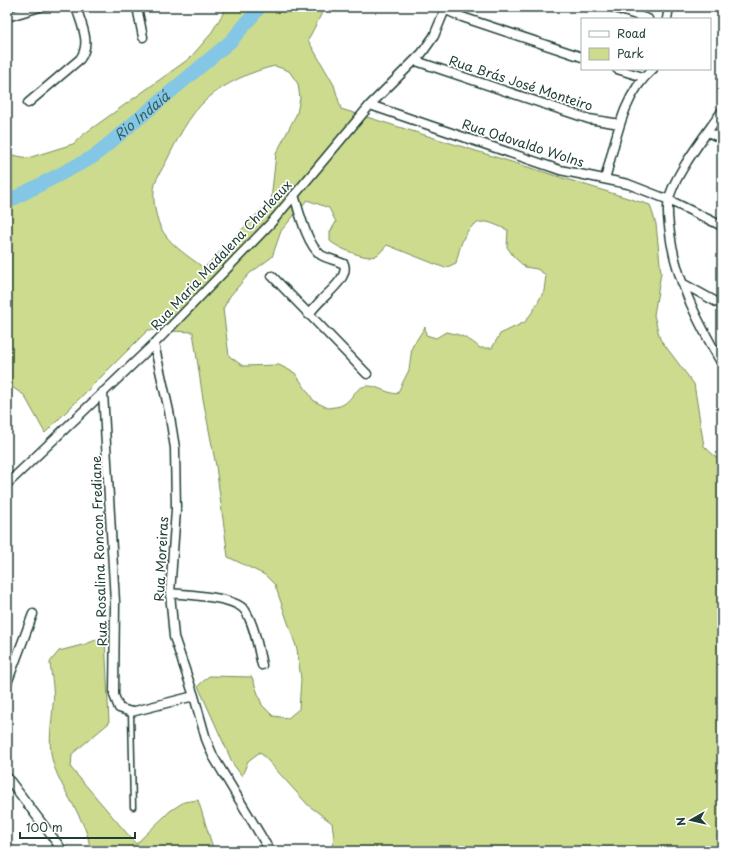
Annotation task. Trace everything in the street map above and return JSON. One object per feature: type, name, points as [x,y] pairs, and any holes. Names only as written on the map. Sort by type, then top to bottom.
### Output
[{"type":"street","points":[[8,15],[40,7]]},
{"type":"street","points":[[28,103],[80,59],[85,52],[87,45],[76,7]]},
{"type":"street","points":[[137,7],[143,37]]},
{"type":"street","points":[[612,7],[645,18]]},
{"type":"street","points":[[667,18],[669,7]]},
{"type":"street","points":[[445,8],[462,17],[581,57]]},
{"type":"street","name":"Rua Maria Madalena Charleaux","points":[[7,484],[154,344],[271,223],[370,105],[416,61],[434,36],[445,8]]},
{"type":"street","name":"Rua Brás José Monteiro","points":[[416,61],[589,119],[620,124]]},
{"type":"street","points":[[621,70],[643,77]]},
{"type":"street","points":[[606,178],[620,124],[628,104],[643,77],[652,70]]},
{"type":"street","name":"Rua Odovaldo Wolns","points":[[370,105],[560,170],[606,178],[628,184],[669,200],[722,226]]},
{"type":"street","points":[[722,111],[679,177],[669,200],[670,234],[673,253],[682,283],[694,315],[722,364]]},
{"type":"street","points":[[708,132],[722,139]]},
{"type":"street","points":[[294,195],[306,232],[315,250],[327,258],[344,264],[346,269],[343,279],[312,307],[309,315]]},
{"type":"street","points":[[272,276],[367,374]]},
{"type":"street","points":[[682,283],[722,305]]},
{"type":"street","name":"Rua Moreiras","points":[[154,344],[169,411],[176,470],[176,510],[170,593],[174,637],[194,696],[206,739],[213,756],[270,851]]},
{"type":"street","name":"Rua Rosalina Roncon Frediane","points":[[103,392],[115,602],[114,695],[119,708],[131,712]]},
{"type":"street","points":[[170,593],[207,597],[239,604],[246,611],[262,665]]},
{"type":"street","points":[[7,683],[33,614]]},
{"type":"street","points":[[131,712],[194,696]]},
{"type":"street","points":[[7,777],[63,851]]},
{"type":"lane","points":[[131,712],[133,807]]},
{"type":"green space","points":[[227,7],[325,7],[308,40],[334,85],[341,109],[650,205],[656,224],[661,273],[654,315],[660,339],[694,384],[704,446],[722,463],[722,851],[331,851],[334,838],[332,823],[308,805],[260,752],[248,761],[242,776],[233,764],[198,686],[209,676],[252,677],[262,705],[273,716],[288,718],[299,709],[301,679],[297,649],[275,585],[265,575],[228,557],[216,466],[203,399],[193,332],[148,330],[45,433],[24,395],[7,384],[7,154],[28,158],[73,144],[84,134],[190,58],[210,35]],"holes":[[[275,66],[289,71],[298,84],[300,98],[297,113],[276,154],[271,200],[204,268],[173,244],[160,226],[154,205],[154,189],[156,181],[174,145],[194,113],[207,99],[239,78]],[[307,200],[329,208],[336,222],[330,232],[330,241],[345,250],[358,255],[371,257],[379,254],[387,245],[445,268],[456,263],[462,242],[473,225],[487,222],[492,223],[508,230],[507,247],[514,257],[525,267],[537,269],[546,275],[544,291],[525,322],[500,334],[492,348],[480,348],[464,337],[446,332],[436,338],[426,335],[425,327],[412,347],[409,370],[397,394],[375,387],[364,387],[356,391],[348,401],[342,405],[328,408],[314,401],[295,373],[279,365],[243,366],[229,356],[223,309],[230,296],[249,274],[272,257],[281,231]]]},
{"type":"green space","points":[[105,636],[109,723],[72,754],[71,768],[136,844],[170,811],[184,802],[198,800],[214,851],[90,851],[89,840],[85,829],[61,782],[52,759],[50,738],[54,694],[50,662],[59,651],[86,644]]},
{"type":"waterway","name":"Rio Indaiá","points":[[7,202],[93,157],[231,41],[260,7]]}]
